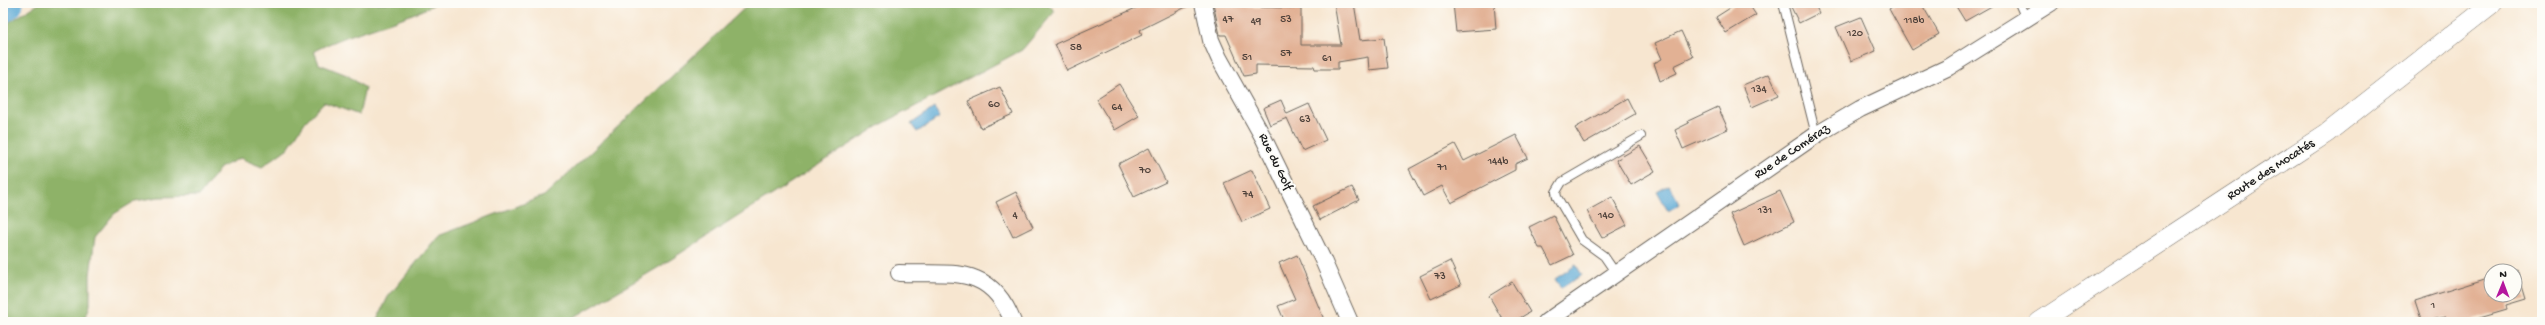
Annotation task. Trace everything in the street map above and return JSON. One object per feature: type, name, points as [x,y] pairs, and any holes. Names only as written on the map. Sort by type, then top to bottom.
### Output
[{"type":"street","name":"Rue du Golf","points":[[1203,3],[1211,40],[1219,58],[1263,137],[1322,258],[1350,322]]},
{"type":"street","name":"Rue de Coméraz","points":[[1546,322],[1615,272],[1816,135],[1860,109],[1949,67],[2051,3]]},
{"type":"street","name":"Route des Mocatés","points":[[2039,322],[2327,133],[2493,3]]},
{"type":"street","points":[[899,273],[962,275],[987,283],[1001,296],[1013,322]]},
{"type":"lane","points":[[1783,3],[1816,135]]},
{"type":"lane","points":[[2019,3],[2026,19]]},
{"type":"lane","points":[[1615,272],[1604,256],[1582,240],[1557,197],[1556,192],[1562,182],[1641,136]]},
{"type":"green space","points":[[40,3],[437,3],[407,16],[344,38],[314,51],[319,64],[347,75],[365,88],[359,115],[324,102],[305,122],[288,148],[262,167],[240,158],[220,168],[199,196],[159,197],[135,201],[114,214],[95,237],[90,275],[90,305],[84,322],[3,322],[3,26]]},
{"type":"green space","points":[[750,3],[1047,3],[1055,11],[1022,50],[882,124],[659,267],[566,322],[376,322],[388,297],[438,236],[544,196]]},
{"type":"water","points":[[934,108],[940,117],[917,132],[911,124]]},
{"type":"water","points":[[1669,185],[1680,204],[1668,211],[1657,192]]},
{"type":"water","points":[[1576,265],[1582,275],[1561,288],[1555,279]]},
{"type":"building","points":[[1147,3],[1194,3],[1140,30],[1142,35],[1067,71],[1055,44]]},
{"type":"building","points":[[1213,3],[1224,3],[1224,5],[1241,3],[1241,7],[1301,8],[1301,45],[1341,45],[1334,3],[1354,3],[1360,40],[1384,38],[1388,68],[1369,70],[1368,57],[1338,62],[1338,69],[1315,69],[1314,66],[1256,65],[1256,74],[1244,76],[1226,35],[1220,35]]},
{"type":"building","points":[[1453,3],[1494,3],[1496,29],[1456,32]]},
{"type":"building","points":[[1738,3],[1748,3],[1756,15],[1726,33],[1716,17]]},
{"type":"building","points":[[1789,3],[1814,3],[1819,13],[1799,23]]},
{"type":"building","points":[[1898,3],[1921,3],[1939,34],[1912,50],[1889,9]]},
{"type":"building","points":[[1954,3],[1997,3],[1965,21]]},
{"type":"building","points":[[1861,17],[1876,51],[1851,61],[1836,27]]},
{"type":"building","points":[[1681,31],[1693,57],[1674,66],[1677,73],[1660,81],[1654,63],[1662,59],[1655,43]]},
{"type":"building","points":[[1769,74],[1779,95],[1752,107],[1743,85]]},
{"type":"building","points":[[1119,84],[1139,116],[1115,130],[1096,99]]},
{"type":"building","points":[[1000,87],[1013,114],[981,128],[968,101]]},
{"type":"building","points":[[1627,98],[1635,114],[1584,143],[1575,128]]},
{"type":"building","points":[[1281,100],[1287,114],[1309,104],[1326,140],[1302,151],[1287,118],[1270,125],[1263,108]]},
{"type":"building","points":[[1718,107],[1728,129],[1683,149],[1675,130],[1689,123],[1688,121]]},
{"type":"building","points":[[1516,135],[1528,158],[1515,164],[1515,170],[1451,203],[1442,186],[1423,196],[1409,169],[1455,144],[1464,161]]},
{"type":"building","points":[[1640,146],[1655,171],[1631,185],[1616,160]]},
{"type":"building","points":[[1149,148],[1166,182],[1134,197],[1118,164]]},
{"type":"building","points":[[1252,170],[1270,209],[1242,222],[1224,183]]},
{"type":"building","points":[[1352,187],[1359,200],[1320,220],[1313,206]]},
{"type":"building","points":[[1780,191],[1794,222],[1744,246],[1730,214]]},
{"type":"building","points":[[1016,192],[1033,227],[1013,237],[996,202]]},
{"type":"building","points":[[1612,197],[1627,225],[1602,238],[1587,211]]},
{"type":"building","points":[[1553,215],[1573,255],[1552,265],[1543,248],[1539,248],[1529,227]]},
{"type":"building","points":[[1297,255],[1325,322],[1285,322],[1278,306],[1295,299],[1279,263]]},
{"type":"building","points":[[1450,261],[1461,285],[1431,299],[1420,276]]},
{"type":"building","points":[[2483,280],[2483,303],[2513,303],[2506,305],[2507,310],[2466,322],[2447,322],[2445,317],[2422,322],[2415,301]]},
{"type":"building","points":[[1512,282],[1530,312],[1513,322],[1504,322],[1489,296]]},
{"type":"building","points":[[2523,289],[2526,299],[2523,300]]},
{"type":"waterway","points":[[3,6],[7,3]]}]
